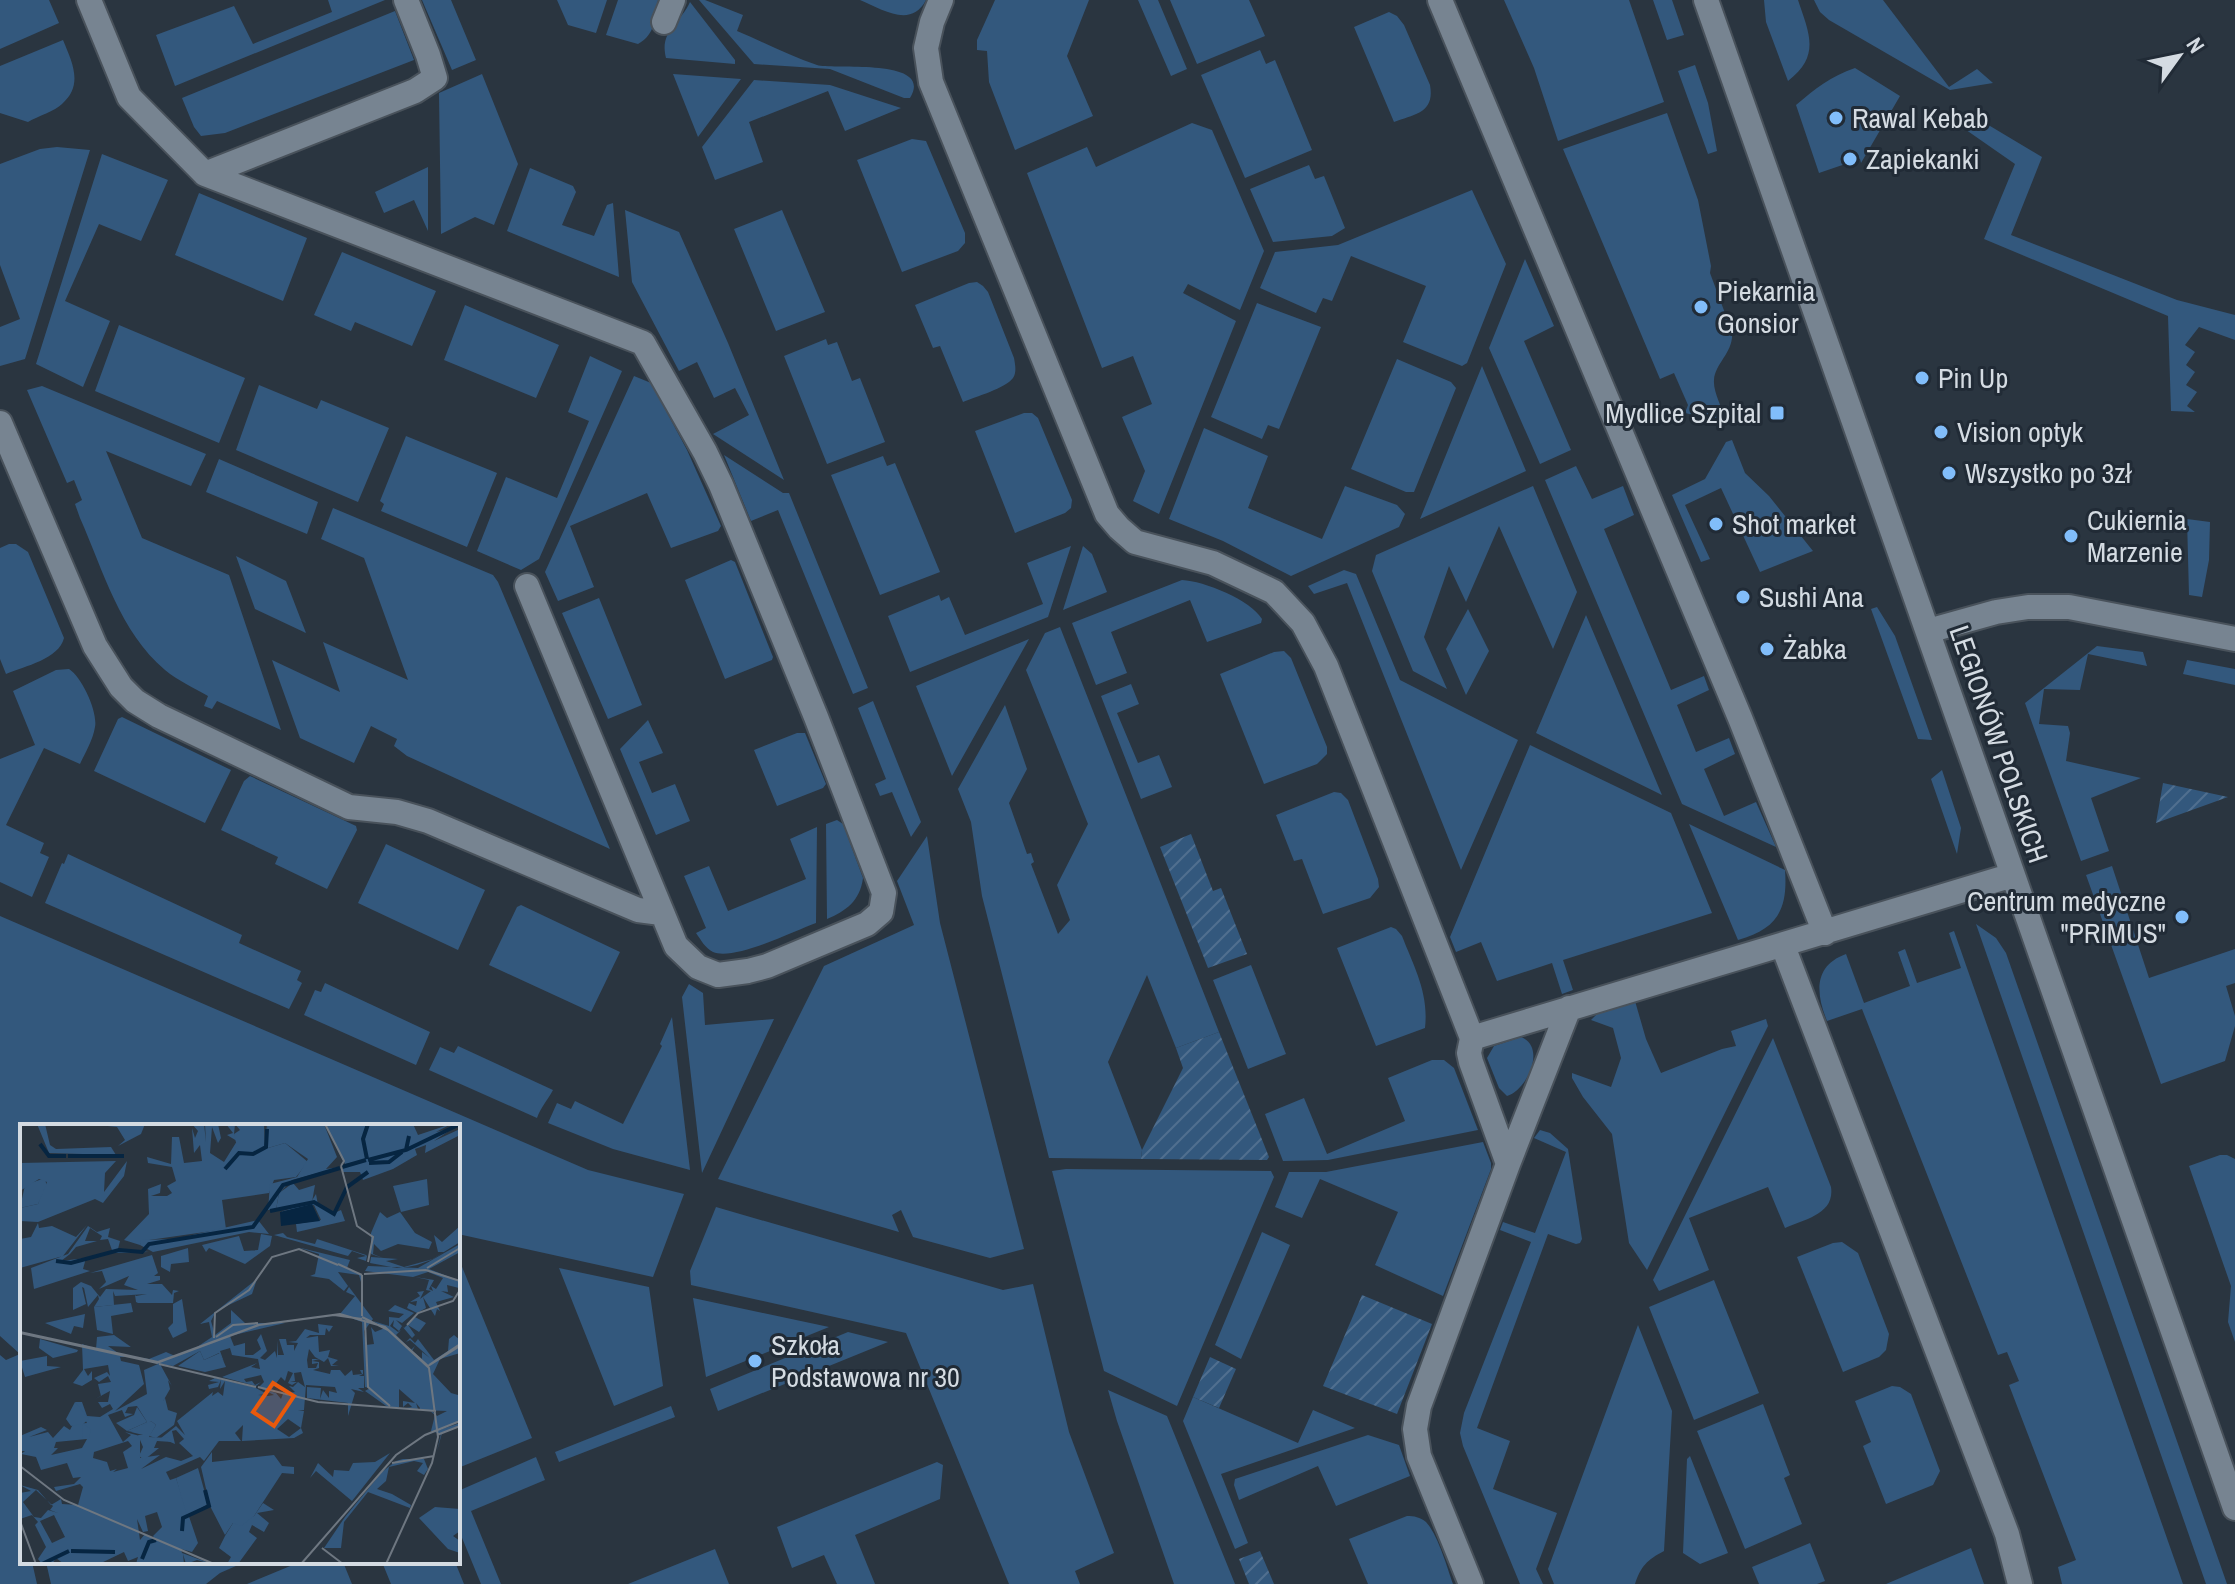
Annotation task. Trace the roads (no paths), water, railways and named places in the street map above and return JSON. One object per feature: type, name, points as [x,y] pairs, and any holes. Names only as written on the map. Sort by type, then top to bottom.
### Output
[{"type":"street","points":[[89,0],[129,97],[205,174],[643,343],[721,485],[884,893],[881,912],[867,924],[767,966],[718,975],[698,967],[676,946],[661,913],[527,586]]},
{"type":"street","points":[[205,174],[415,91],[435,78],[406,0]]},
{"type":"street","points":[[941,0],[926,48],[931,82],[1107,514],[1135,542],[1213,563],[1274,592],[1303,623],[1326,666],[1472,1038],[1471,1062],[1508,1164]]},
{"type":"street","points":[[1440,0],[1740,718],[1825,933]]},
{"type":"street","name":"LEGIONÓW POLSKICH","points":[[1706,0],[2235,1508]]},
{"type":"street","points":[[0,423],[95,646],[121,687],[135,701],[159,716],[349,807],[397,812],[428,821],[638,910],[661,913]]},
{"type":"street","points":[[1928,631],[1996,612],[2028,607],[2069,607],[2235,639]]},
{"type":"street","points":[[1472,1038],[2013,875]]},
{"type":"street","points":[[1783,946],[2007,1534],[2020,1584]]},
{"type":"street","points":[[1471,1584],[1419,1456],[1415,1429],[1419,1406],[1569,1008]]},
{"type":"place","name":"Rawal Kebab","points":[[1836,118]]},
{"type":"place","name":"Zapiekanki","points":[[1850,159]]},
{"type":"place","name":"Piekarnia Gonsior","points":[[1701,307]]},
{"type":"place","name":"Pin Up","points":[[1922,378]]},
{"type":"place","name":"Mydlice Szpital","points":[[1777,413]]},
{"type":"place","name":"Vision optyk","points":[[1941,432]]},
{"type":"place","name":"Wszystko po 3zł","points":[[1949,473]]},
{"type":"place","name":"Shot market","points":[[1716,524]]},
{"type":"place","name":"Cukiernia Marzenie","points":[[2071,536]]},
{"type":"place","name":"Sushi Ana","points":[[1743,597]]},
{"type":"place","name":"Żabka","points":[[1767,649]]},
{"type":"place","name":"Centrum medyczne \"PRIMUS\"","points":[[2182,917]]},
{"type":"place","name":"Szkoła Podstawowa nr 30","points":[[755,1361]]}]
